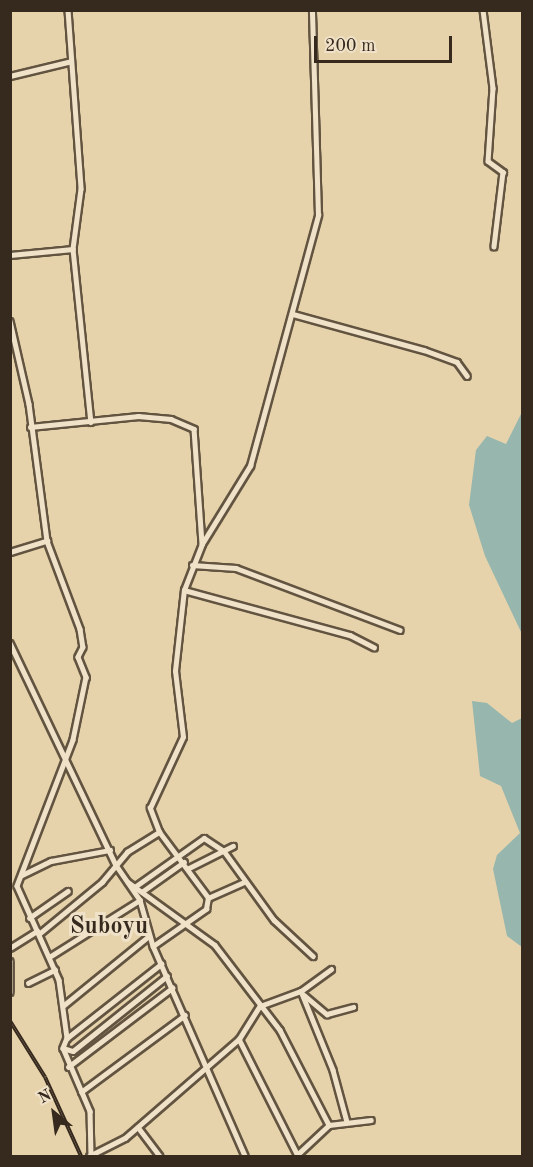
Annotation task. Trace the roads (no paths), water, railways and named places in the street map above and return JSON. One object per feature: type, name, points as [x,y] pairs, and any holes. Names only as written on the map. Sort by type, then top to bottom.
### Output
[{"type":"street","points":[[68,10],[68,62],[81,189],[73,249],[91,422]]},
{"type":"street","points":[[153,946],[184,921],[206,909],[208,898],[189,868],[159,832],[150,808],[183,737],[175,671],[184,590],[202,544],[250,466],[293,315],[318,215],[312,10]]},
{"type":"street","points":[[483,10],[493,88],[488,161],[503,172],[494,246]]},
{"type":"street","points":[[10,76],[68,62]]},
{"type":"street","points":[[10,255],[73,249]]},
{"type":"street","points":[[293,315],[424,350],[457,362],[467,376]]},
{"type":"street","points":[[10,321],[30,427],[47,542],[80,629],[83,647],[78,657],[86,677],[80,718],[64,756],[22,875],[17,886],[10,890]]},
{"type":"street","points":[[30,427],[171,418],[194,429],[202,544]]},
{"type":"street","points":[[10,552],[47,542]]},
{"type":"street","points":[[192,565],[236,568],[400,630]]},
{"type":"street","points":[[184,590],[350,635],[374,647]]},
{"type":"street","points":[[10,643],[116,865],[140,900],[149,936],[160,964],[208,1063],[245,1156]]},
{"type":"street","points":[[10,948],[38,933],[116,865],[159,832]]},
{"type":"street","points":[[136,886],[177,854],[204,838],[224,851],[244,882],[274,920],[313,956]]},
{"type":"street","points":[[189,868],[233,846]]},
{"type":"street","points":[[22,875],[51,861],[110,850]]},
{"type":"street","points":[[142,891],[184,862]]},
{"type":"street","points":[[125,881],[136,886],[155,906],[184,921],[208,938],[280,1030],[329,1125]]},
{"type":"street","points":[[208,898],[244,882]]},
{"type":"street","points":[[10,885],[17,886]]},
{"type":"street","points":[[17,886],[29,918],[51,956],[55,970],[64,1005],[67,1038],[63,1048],[68,1067],[90,1111],[90,1156]]},
{"type":"street","points":[[29,918],[68,891]]},
{"type":"street","points":[[51,956],[140,900]]},
{"type":"street","points":[[64,1005],[149,936]]},
{"type":"street","points":[[10,961],[10,992]]},
{"type":"street","points":[[67,1038],[160,964]]},
{"type":"street","points":[[90,1156],[138,1127],[208,1063],[239,1039],[260,1006],[301,991],[331,969]]},
{"type":"street","points":[[28,983],[55,970]]},
{"type":"street","points":[[63,1048],[73,1051],[166,976]]},
{"type":"street","points":[[68,1067],[172,988]]},
{"type":"street","points":[[301,991],[327,1014],[353,1007]]},
{"type":"street","points":[[301,991],[333,1070],[347,1122]]},
{"type":"street","points":[[81,1092],[185,1015]]},
{"type":"street","points":[[239,1039],[298,1156],[329,1125],[372,1120]]},
{"type":"street","points":[[138,1127],[160,1156]]},
{"type":"water","points":[[522,412],[522,634],[485,556],[469,505],[476,450],[487,436],[506,444]]},
{"type":"water","points":[[472,701],[487,703],[512,723],[522,718],[522,947],[507,936],[493,869],[497,855],[520,833],[501,786],[480,776]]},
{"type":"railway","points":[[10,1021],[45,1077],[81,1156]]},
{"type":"district","name":"Suboyu","points":[[109,928]]}]
